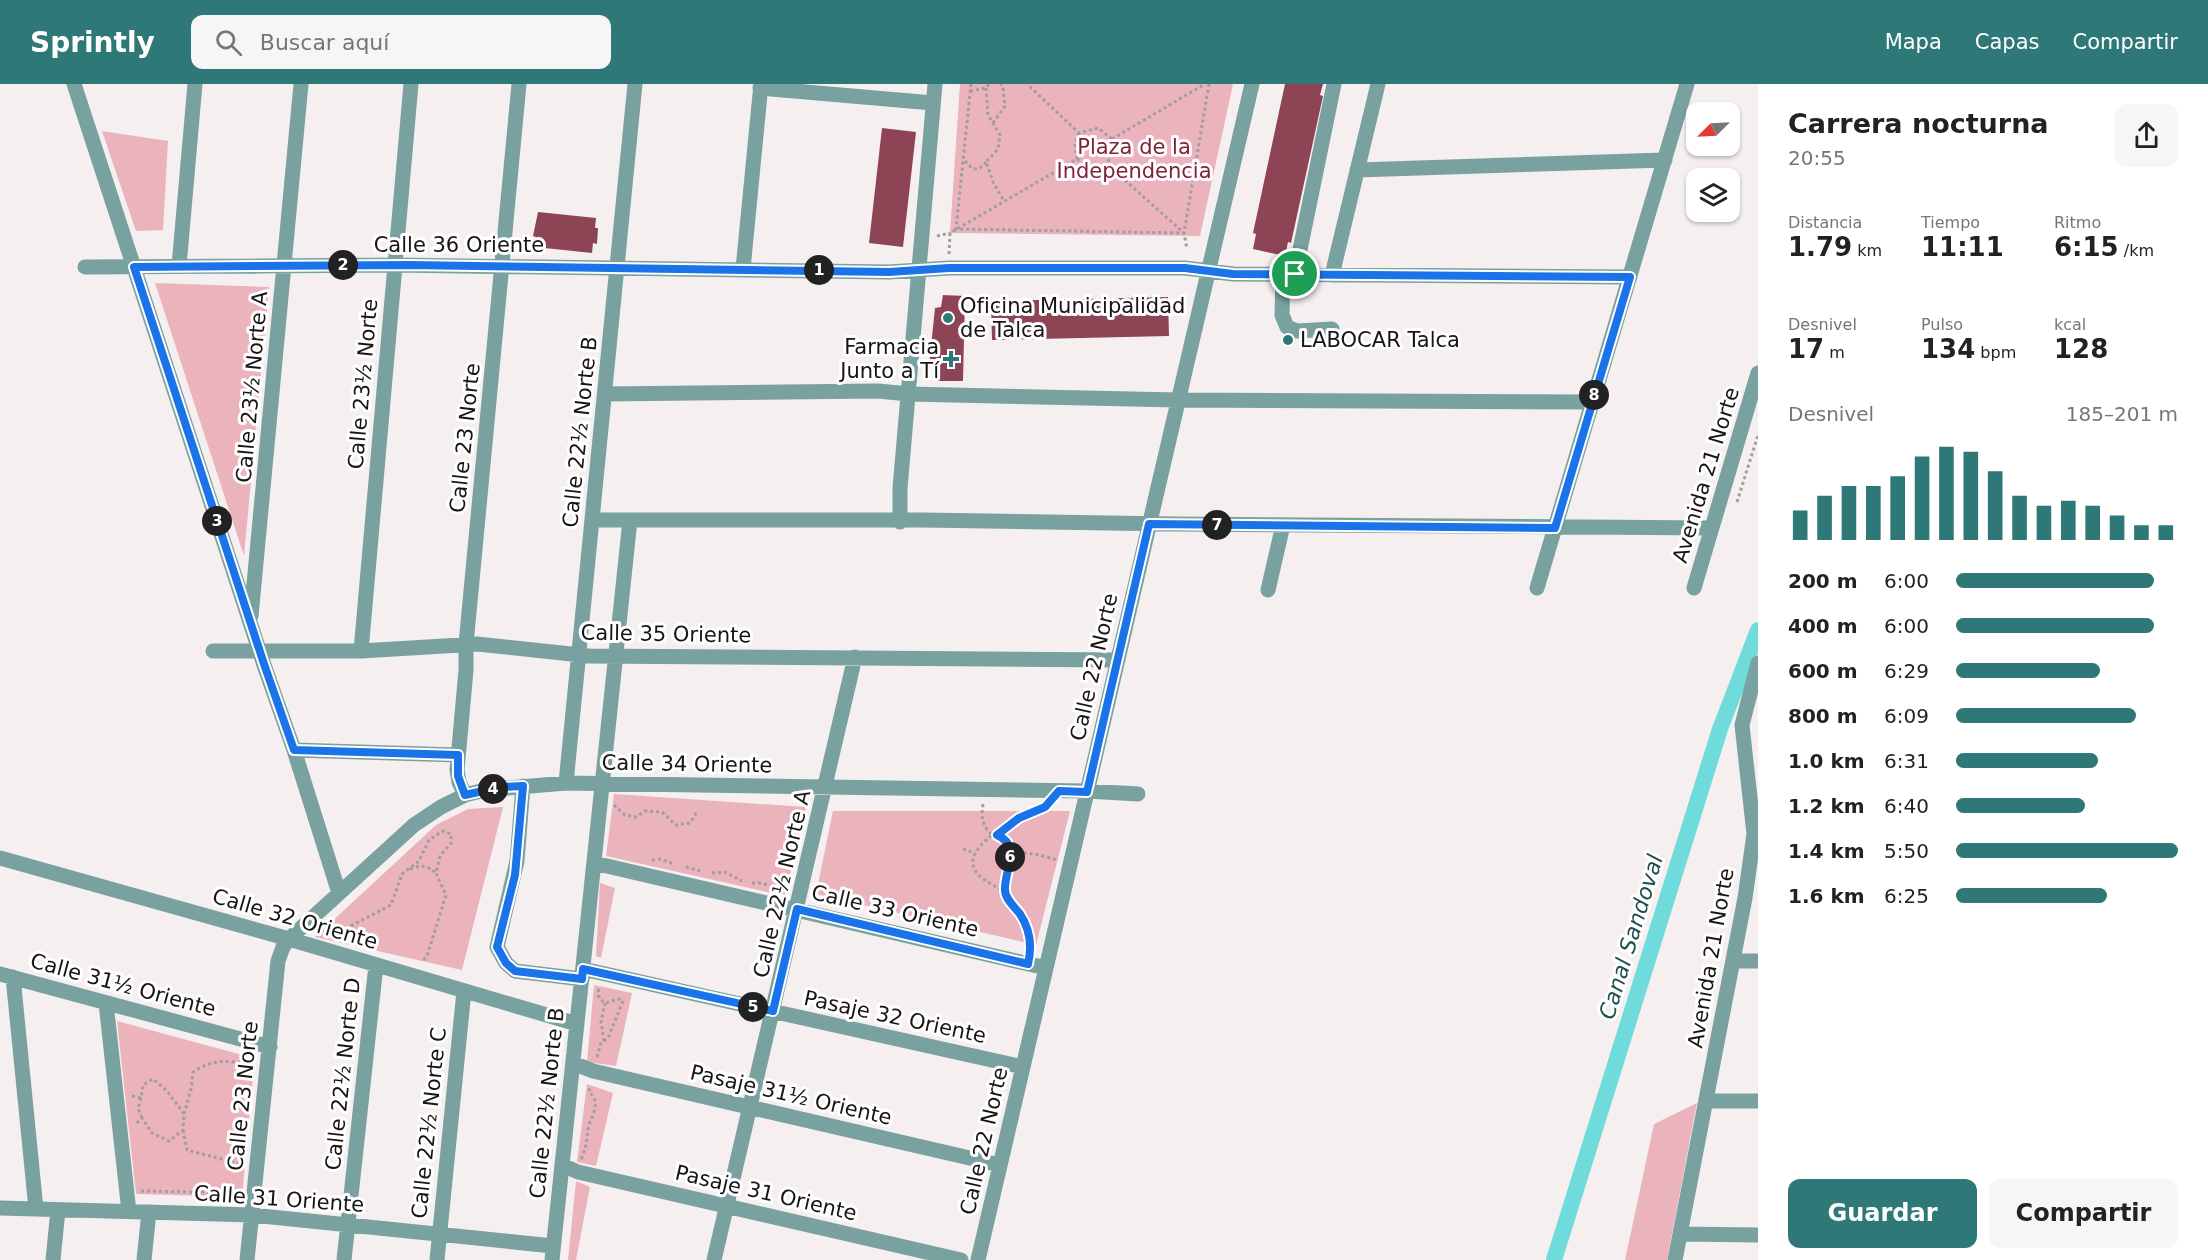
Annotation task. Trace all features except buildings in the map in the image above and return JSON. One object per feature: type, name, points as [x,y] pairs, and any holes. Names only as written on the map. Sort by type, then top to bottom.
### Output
[{"type":"street","points":[[74,84],[339,893]]},
{"type":"street","points":[[85,116],[87,84]]},
{"type":"street","points":[[179,266],[195,84]]},
{"type":"street","name":"Calle 23½ Norte A","points":[[250,623],[301,84]]},
{"type":"street","name":"Calle 23½ Norte","points":[[361,651],[411,84]]},
{"type":"street","name":"Calle 23 Norte","points":[[465,795],[458,776],[458,755],[466,670],[466,644],[519,84]]},
{"type":"street","name":"Calle 22½ Norte B","points":[[566,783],[635,84]]},
{"type":"street","points":[[900,522],[900,488],[935,84]]},
{"type":"street","name":"Calle 22 Norte","points":[[978,1260],[1252,84]]},
{"type":"street","points":[[1332,329],[1297,331],[1287,327],[1282,315],[1289,274],[1334,84]]},
{"type":"street","points":[[1332,275],[1378,84]]},
{"type":"street","points":[[1537,588],[1687,84]]},
{"type":"street","points":[[743,269],[760,86],[933,103]]},
{"type":"street","points":[[1358,170],[1665,160]]},
{"type":"street","name":"Calle 36 Oriente","points":[[85,267],[395,265],[889,272],[949,268],[1185,268],[1233,274],[1630,277]]},
{"type":"street","name":"Avenida 21 Norte","points":[[1694,588],[1758,373]]},
{"type":"street","points":[[604,394],[878,391],[909,394],[1178,400],[1592,402]]},
{"type":"street","points":[[592,520],[1712,528]]},
{"type":"street","name":"Calle 22½ Norte B","points":[[553,1253],[630,520]]},
{"type":"street","points":[[1269,590],[1283,525]]},
{"type":"street","name":"Calle 35 Oriente","points":[[213,651],[361,651],[466,644],[616,656],[1118,660]]},
{"type":"street","name":"Calle 22½ Norte A","points":[[714,1260],[855,657]]},
{"type":"street","name":"Avenida 21 Norte","points":[[1676,1260],[1756,834],[1743,725],[1753,702],[1758,663]]},
{"type":"street","points":[[294,750],[458,755]]},
{"type":"street","name":"Calle 34 Oriente","points":[[289,939],[414,825],[441,807],[465,795],[501,787],[566,783],[1138,794]]},
{"type":"street","name":"Pasaje 32 Oriente","points":[[523,786],[515,875],[497,947],[506,963],[515,971],[601,973],[1023,1067]]},
{"type":"street","name":"Calle 32 Oriente","points":[[0,858],[376,964],[577,1024]]},
{"type":"street","name":"Calle 33 Oriente","points":[[594,864],[1046,968]]},
{"type":"street","name":"Calle 23 Norte","points":[[247,1260],[278,961],[289,939]]},
{"type":"street","points":[[1733,961],[1758,961]]},
{"type":"street","name":"Calle 22½ Norte D","points":[[344,1260],[376,964]]},
{"type":"street","points":[[7,976],[36,1209]]},
{"type":"street","name":"Calle 31½ Oriente","points":[[7,976],[106,1002],[269,1054]]},
{"type":"street","name":"Calle 22½ Norte C","points":[[437,1260],[464,991]]},
{"type":"street","points":[[106,1002],[128,1205]]},
{"type":"street","name":"Pasaje 31½ Oriente","points":[[573,1063],[593,1071],[1000,1165]]},
{"type":"street","points":[[1706,1101],[1758,1101]]},
{"type":"street","name":"Pasaje 31 Oriente","points":[[562,1165],[578,1172],[961,1260]]},
{"type":"street","name":"Calle 31 Oriente","points":[[0,1208],[58,1210],[128,1205],[148,1212],[252,1215],[439,1234],[553,1253]]},
{"type":"street","points":[[53,1260],[58,1210]]},
{"type":"street","points":[[144,1260],[148,1212]]},
{"type":"street","points":[[1680,1234],[1758,1235]]},
{"type":"path","points":[[956,229],[971,84]]},
{"type":"path","points":[[964,161],[973,169],[981,168],[998,149],[1000,135],[987,115],[986,88],[989,84]]},
{"type":"path","points":[[993,123],[1005,106],[1001,84]]},
{"type":"path","points":[[1027,84],[1079,133]]},
{"type":"path","points":[[1112,139],[1207,84]]},
{"type":"path","points":[[1187,249],[1184,233],[1207,84]]},
{"type":"path","points":[[970,91],[986,88]]},
{"type":"path","points":[[1079,133],[1098,129],[1112,139],[1113,151],[1107,164]]},
{"type":"path","points":[[1079,133],[1075,144],[1077,159],[1089,168],[1107,164]]},
{"type":"path","points":[[949,268],[949,235],[956,229],[1077,159]]},
{"type":"path","points":[[986,162],[1004,201]]},
{"type":"path","points":[[1107,164],[1184,233]]},
{"type":"path","points":[[956,229],[1184,233]]},
{"type":"path","points":[[986,790],[981,816],[984,827],[992,835]]},
{"type":"path","points":[[997,835],[1019,818],[1045,807],[1059,791]]},
{"type":"path","points":[[608,806],[614,805],[625,815],[636,817],[645,811],[662,812],[676,825],[690,823],[697,812]]},
{"type":"path","points":[[327,950],[343,930],[391,905],[402,874],[418,861],[429,840],[442,831],[451,834],[451,843],[440,856],[436,873]]},
{"type":"path","points":[[1005,891],[989,884],[975,872],[972,862],[979,845],[992,835],[1005,839],[1011,851],[1005,891],[1007,898],[1021,915],[1027,927],[1032,950],[1028,964]]},
{"type":"path","points":[[963,849],[975,853]]},
{"type":"path","points":[[1011,851],[1040,855],[1070,865]]},
{"type":"path","points":[[407,870],[420,866],[430,867],[436,873],[447,895],[427,956],[411,975]]},
{"type":"path","points":[[601,973],[598,986],[599,998],[605,1003]]},
{"type":"path","points":[[578,1172],[587,1148],[590,1124],[596,1106],[594,1096],[589,1092],[593,1071],[601,1043],[608,1038],[623,1001],[619,999],[605,1003]]},
{"type":"path","points":[[604,1041],[601,1022],[605,1003]]},
{"type":"path","points":[[257,1167],[187,1150],[183,1130],[184,1114],[193,1072],[206,1064],[216,1062],[254,1064],[269,1054]]},
{"type":"path","points":[[183,1130],[169,1141],[152,1133],[138,1108],[143,1085],[153,1079],[167,1091],[184,1114]]},
{"type":"path","points":[[115,1080],[132,1097],[141,1098]]},
{"type":"path","points":[[132,1128],[142,1118]]},
{"type":"path","points":[[128,1205],[136,1191],[254,1193]]},
{"type":"green space","name":"Plaza de la Independencia","points":[[960,84],[1233,84],[1200,236],[950,233]]},
{"type":"green space","points":[[102,131],[168,141],[163,230],[136,231]]},
{"type":"green space","points":[[155,283],[269,287],[244,556]]},
{"type":"green space","points":[[614,794],[806,807],[785,896],[606,856]]},
{"type":"green space","points":[[503,807],[462,970],[315,937],[436,825],[468,809]]},
{"type":"green space","points":[[833,811],[1070,811],[1036,945],[816,894]]},
{"type":"green space","points":[[600,883],[615,888],[601,958],[596,956]]},
{"type":"green space","points":[[594,985],[632,993],[616,1066],[587,1062]]},
{"type":"green space","points":[[117,1021],[246,1056],[254,1064],[242,1197],[136,1194]]},
{"type":"green space","points":[[587,1084],[613,1093],[596,1166],[577,1162]]},
{"type":"green space","points":[[1697,1103],[1667,1260],[1625,1260],[1654,1124]]},
{"type":"green space","points":[[576,1181],[590,1187],[576,1260],[568,1260]]},
{"type":"waterway","name":"Canal Sandoval","points":[[1554,1260],[1720,729],[1758,630]]},
{"type":"place","name":"Oficina Municipalidad de Talca","points":[[948,318]]},
{"type":"place","name":"LABOCAR Talca","points":[[1288,340]]},
{"type":"place","name":"Farmacia Junto a Tí","points":[[951,359]]},
{"type":"route","points":[[408,265],[889,272],[949,268],[1185,268],[1233,274],[1295,274],[1630,277],[1555,528],[1149,524],[1087,792],[1059,791],[1045,807],[1019,818],[997,835],[1005,839],[1011,851],[1005,891],[1007,898],[1021,915],[1027,927],[1032,950],[1028,964],[797,909],[773,1011],[583,969],[582,979],[515,971],[506,963],[497,947],[515,875],[523,786],[501,787],[465,795],[458,776],[458,755],[294,750],[134,267],[408,265]]}]
